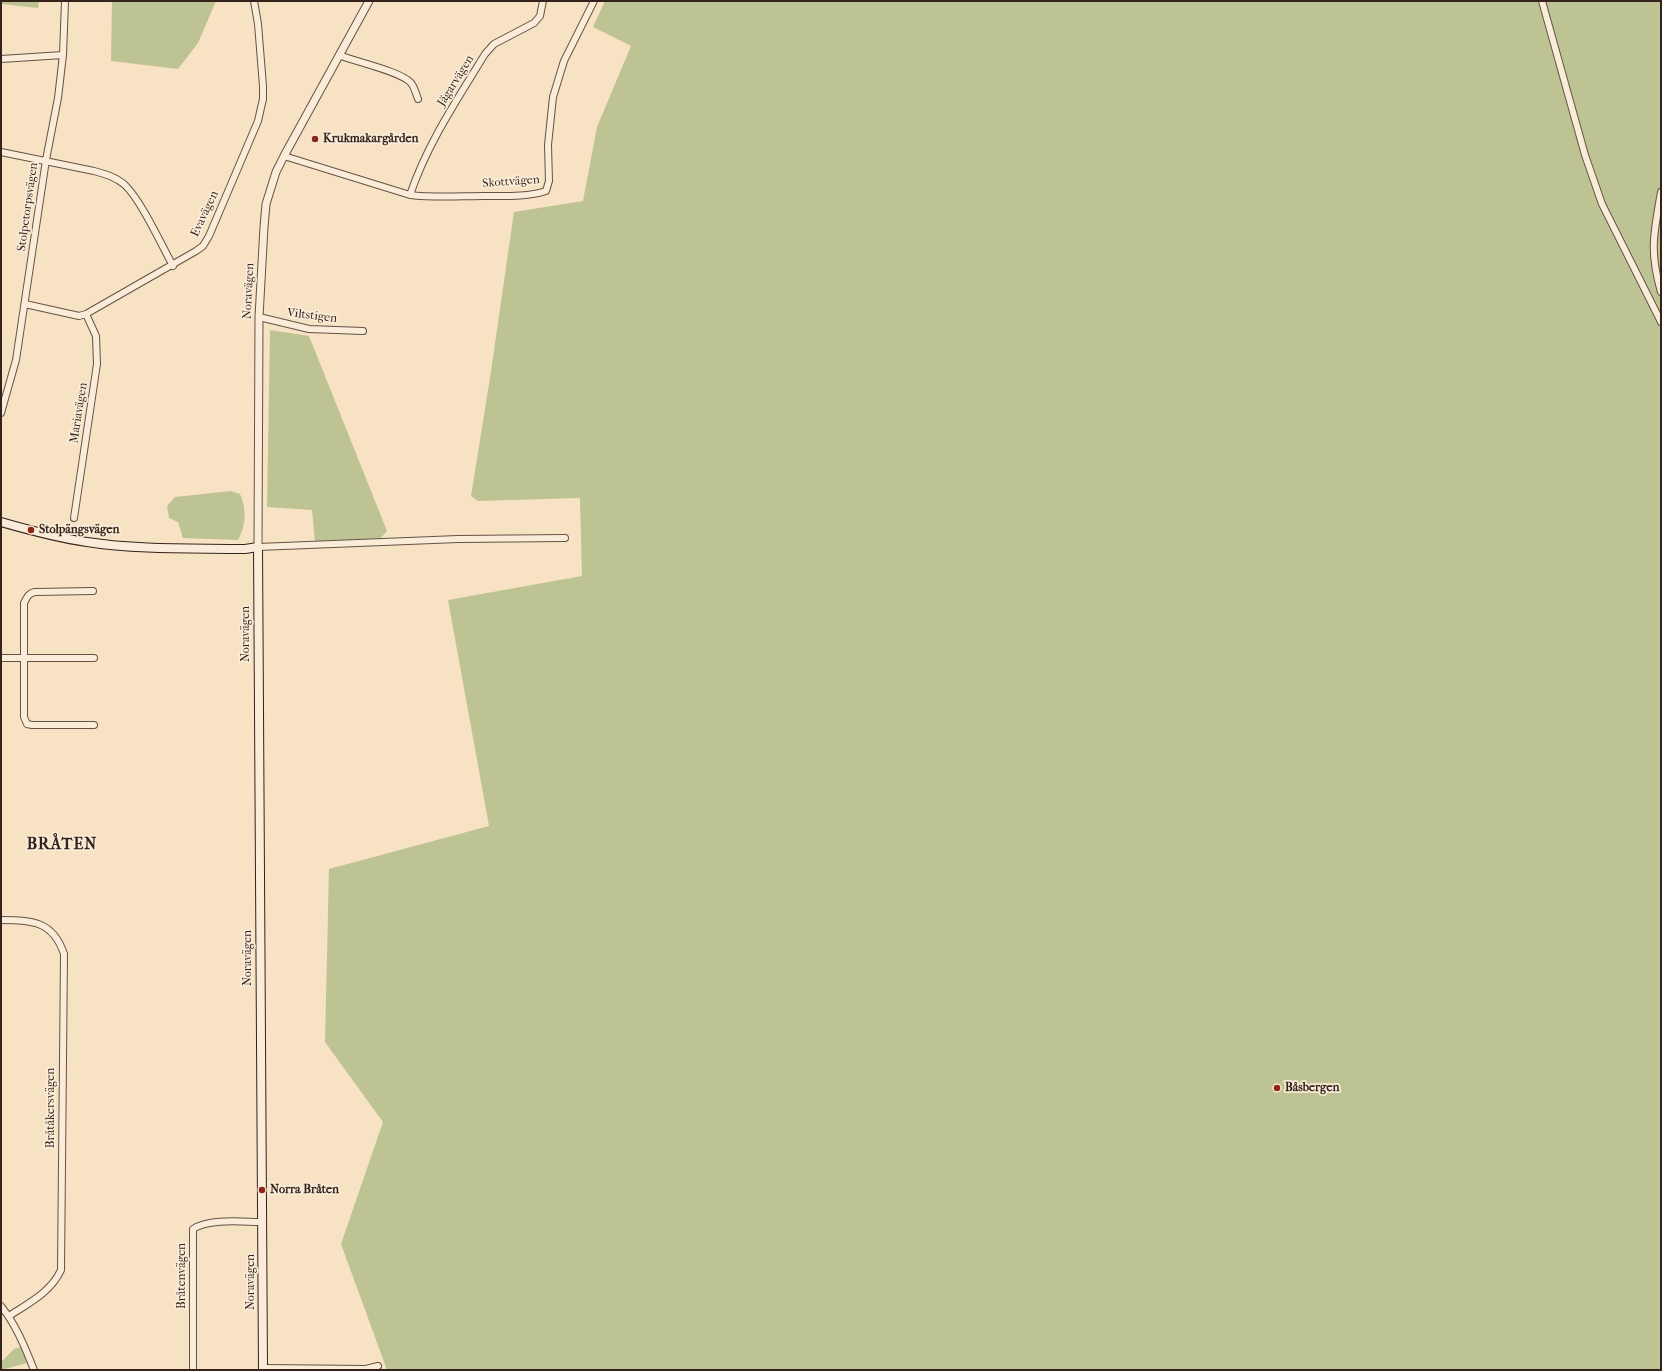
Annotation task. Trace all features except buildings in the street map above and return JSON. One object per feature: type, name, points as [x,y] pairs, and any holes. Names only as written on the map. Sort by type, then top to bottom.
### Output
[{"type":"main road","points":[[1,522],[85,542],[103,544],[140,547],[245,549],[258,546]]},
{"type":"main road","name":"Noravägen","points":[[258,546],[263,1369]]},
{"type":"street","name":"Stolpetorpsvägen","points":[[1,413],[16,360],[46,160],[58,98],[63,55],[65,1]]},
{"type":"street","name":"Evavägen","points":[[86,314],[173,266],[203,246],[209,236],[258,121],[264,99],[258,24],[254,1]]},
{"type":"street","name":"Noravägen","points":[[258,546],[259,317],[266,204],[276,172],[284,156],[369,1]]},
{"type":"street","name":"Jägarvägen","points":[[410,195],[433,140],[485,54],[494,44],[534,23],[540,16],[543,1]]},
{"type":"street","name":"Skottvägen","points":[[284,156],[410,195],[426,197],[501,196],[537,194],[546,191],[549,182],[548,145],[553,97],[564,61],[594,1]]},
{"type":"street","points":[[1542,1],[1585,155],[1602,204],[1661,322]]},
{"type":"street","points":[[1,59],[63,55]]},
{"type":"street","points":[[339,55],[391,72],[411,82],[418,99]]},
{"type":"street","points":[[1,152],[46,160],[108,174],[124,184],[139,205],[173,266]]},
{"type":"street","points":[[1661,192],[1653,231],[1656,272],[1661,292]]},
{"type":"street","points":[[25,304],[79,316],[86,314]]},
{"type":"street","name":"Mariavägen","points":[[74,518],[97,364],[96,336],[86,314]]},
{"type":"street","name":"Viltstigen","points":[[259,317],[310,329],[363,331]]},
{"type":"street","points":[[258,546],[458,539],[564,538]]},
{"type":"street","points":[[93,591],[31,593],[24,602],[24,717],[27,724],[32,726],[94,725]]},
{"type":"street","points":[[1,658],[94,658]]},
{"type":"street","name":"Bråtåkersvägen","points":[[1,920],[33,922],[47,927],[61,944],[64,954],[61,1270],[51,1287],[9,1316]]},
{"type":"street","name":"Bråtenvägen","points":[[193,1370],[193,1228],[209,1223],[262,1222]]},
{"type":"street","points":[[1,1306],[9,1316],[23,1343],[34,1370]]},
{"type":"street","points":[[263,1369],[366,1369],[378,1366]]},
{"type":"green space","points":[[1,1],[39,1],[38,8],[1,4]]},
{"type":"green space","points":[[112,1],[216,1],[198,43],[178,69],[111,61]]},
{"type":"green space","points":[[605,1],[1661,1],[1661,1370],[387,1370],[341,1244],[383,1122],[325,1042],[329,869],[489,826],[448,600],[582,576],[580,498],[478,501],[471,496],[514,212],[583,201],[597,127],[631,46],[593,27]]},
{"type":"green space","points":[[270,330],[309,336],[387,531],[379,540],[315,542],[312,510],[267,507]]},
{"type":"green space","points":[[231,491],[240,494],[245,511],[243,529],[238,540],[183,538],[178,522],[169,518],[167,506],[175,497]]},
{"type":"green space","points":[[21,1347],[27,1363],[1,1370],[1,1362],[14,1349]]},
{"type":"place","name":"Krukmakargården","points":[[315,139]]},
{"type":"place","name":"Stolpängsvägen","points":[[31,530]]},
{"type":"place","name":"Båsbergen","points":[[1277,1088]]},
{"type":"place","name":"Norra Bråten","points":[[262,1190]]},
{"type":"district","name":"BRÅTEN","points":[[62,845]]}]
